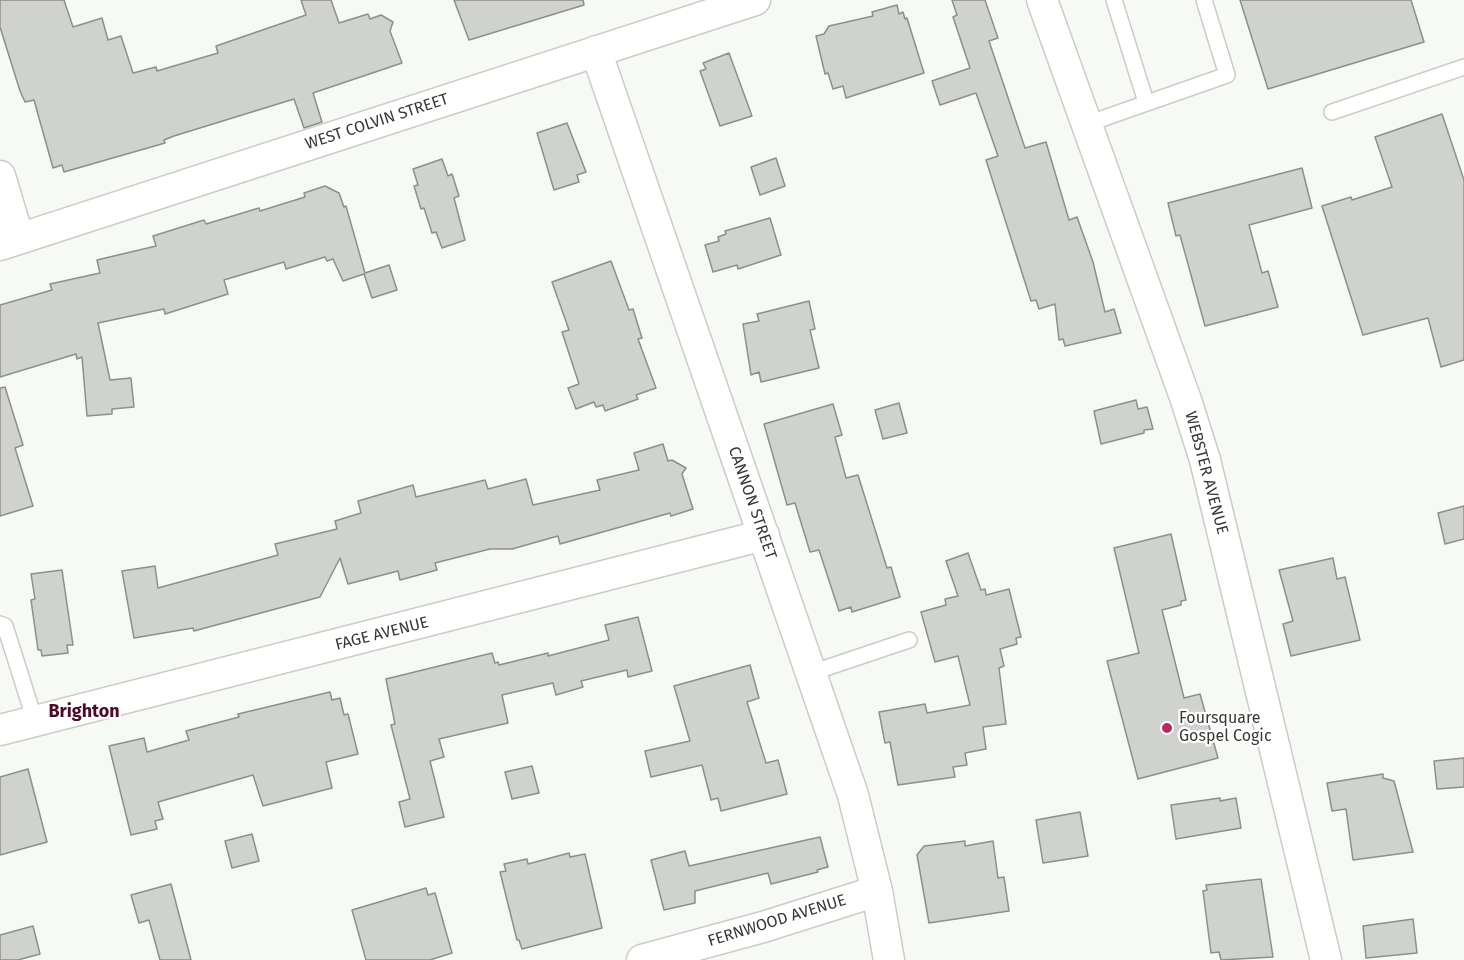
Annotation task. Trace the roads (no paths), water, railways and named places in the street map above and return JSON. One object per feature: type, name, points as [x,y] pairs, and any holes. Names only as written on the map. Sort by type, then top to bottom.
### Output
[{"type":"street","name":"WEST COLVIN STREET","points":[[10,242],[755,0]]},
{"type":"street","name":"WEBSTER AVENUE","points":[[1042,0],[1182,389],[1205,460],[1326,960]]},
{"type":"street","name":"CANNON STREET","points":[[596,51],[853,795],[877,891],[889,960]]},
{"type":"street","points":[[0,176],[10,242]]},
{"type":"street","name":"FAGE AVENUE","points":[[0,730],[764,535]]},
{"type":"street","name":"FERNWOOD AVENUE","points":[[642,960],[763,927],[877,891]]},
{"type":"lane","points":[[1114,0],[1146,102]]},
{"type":"lane","points":[[1087,124],[1227,75],[1204,0]]},
{"type":"lane","points":[[1332,112],[1464,67]]},
{"type":"lane","points":[[0,624],[5,626],[35,721]]},
{"type":"lane","points":[[811,673],[909,639]]},
{"type":"place","name":"Foursquare Gospel Cogic","points":[[1167,728]]},
{"type":"district","name":"Brighton","points":[[84,712]]}]
